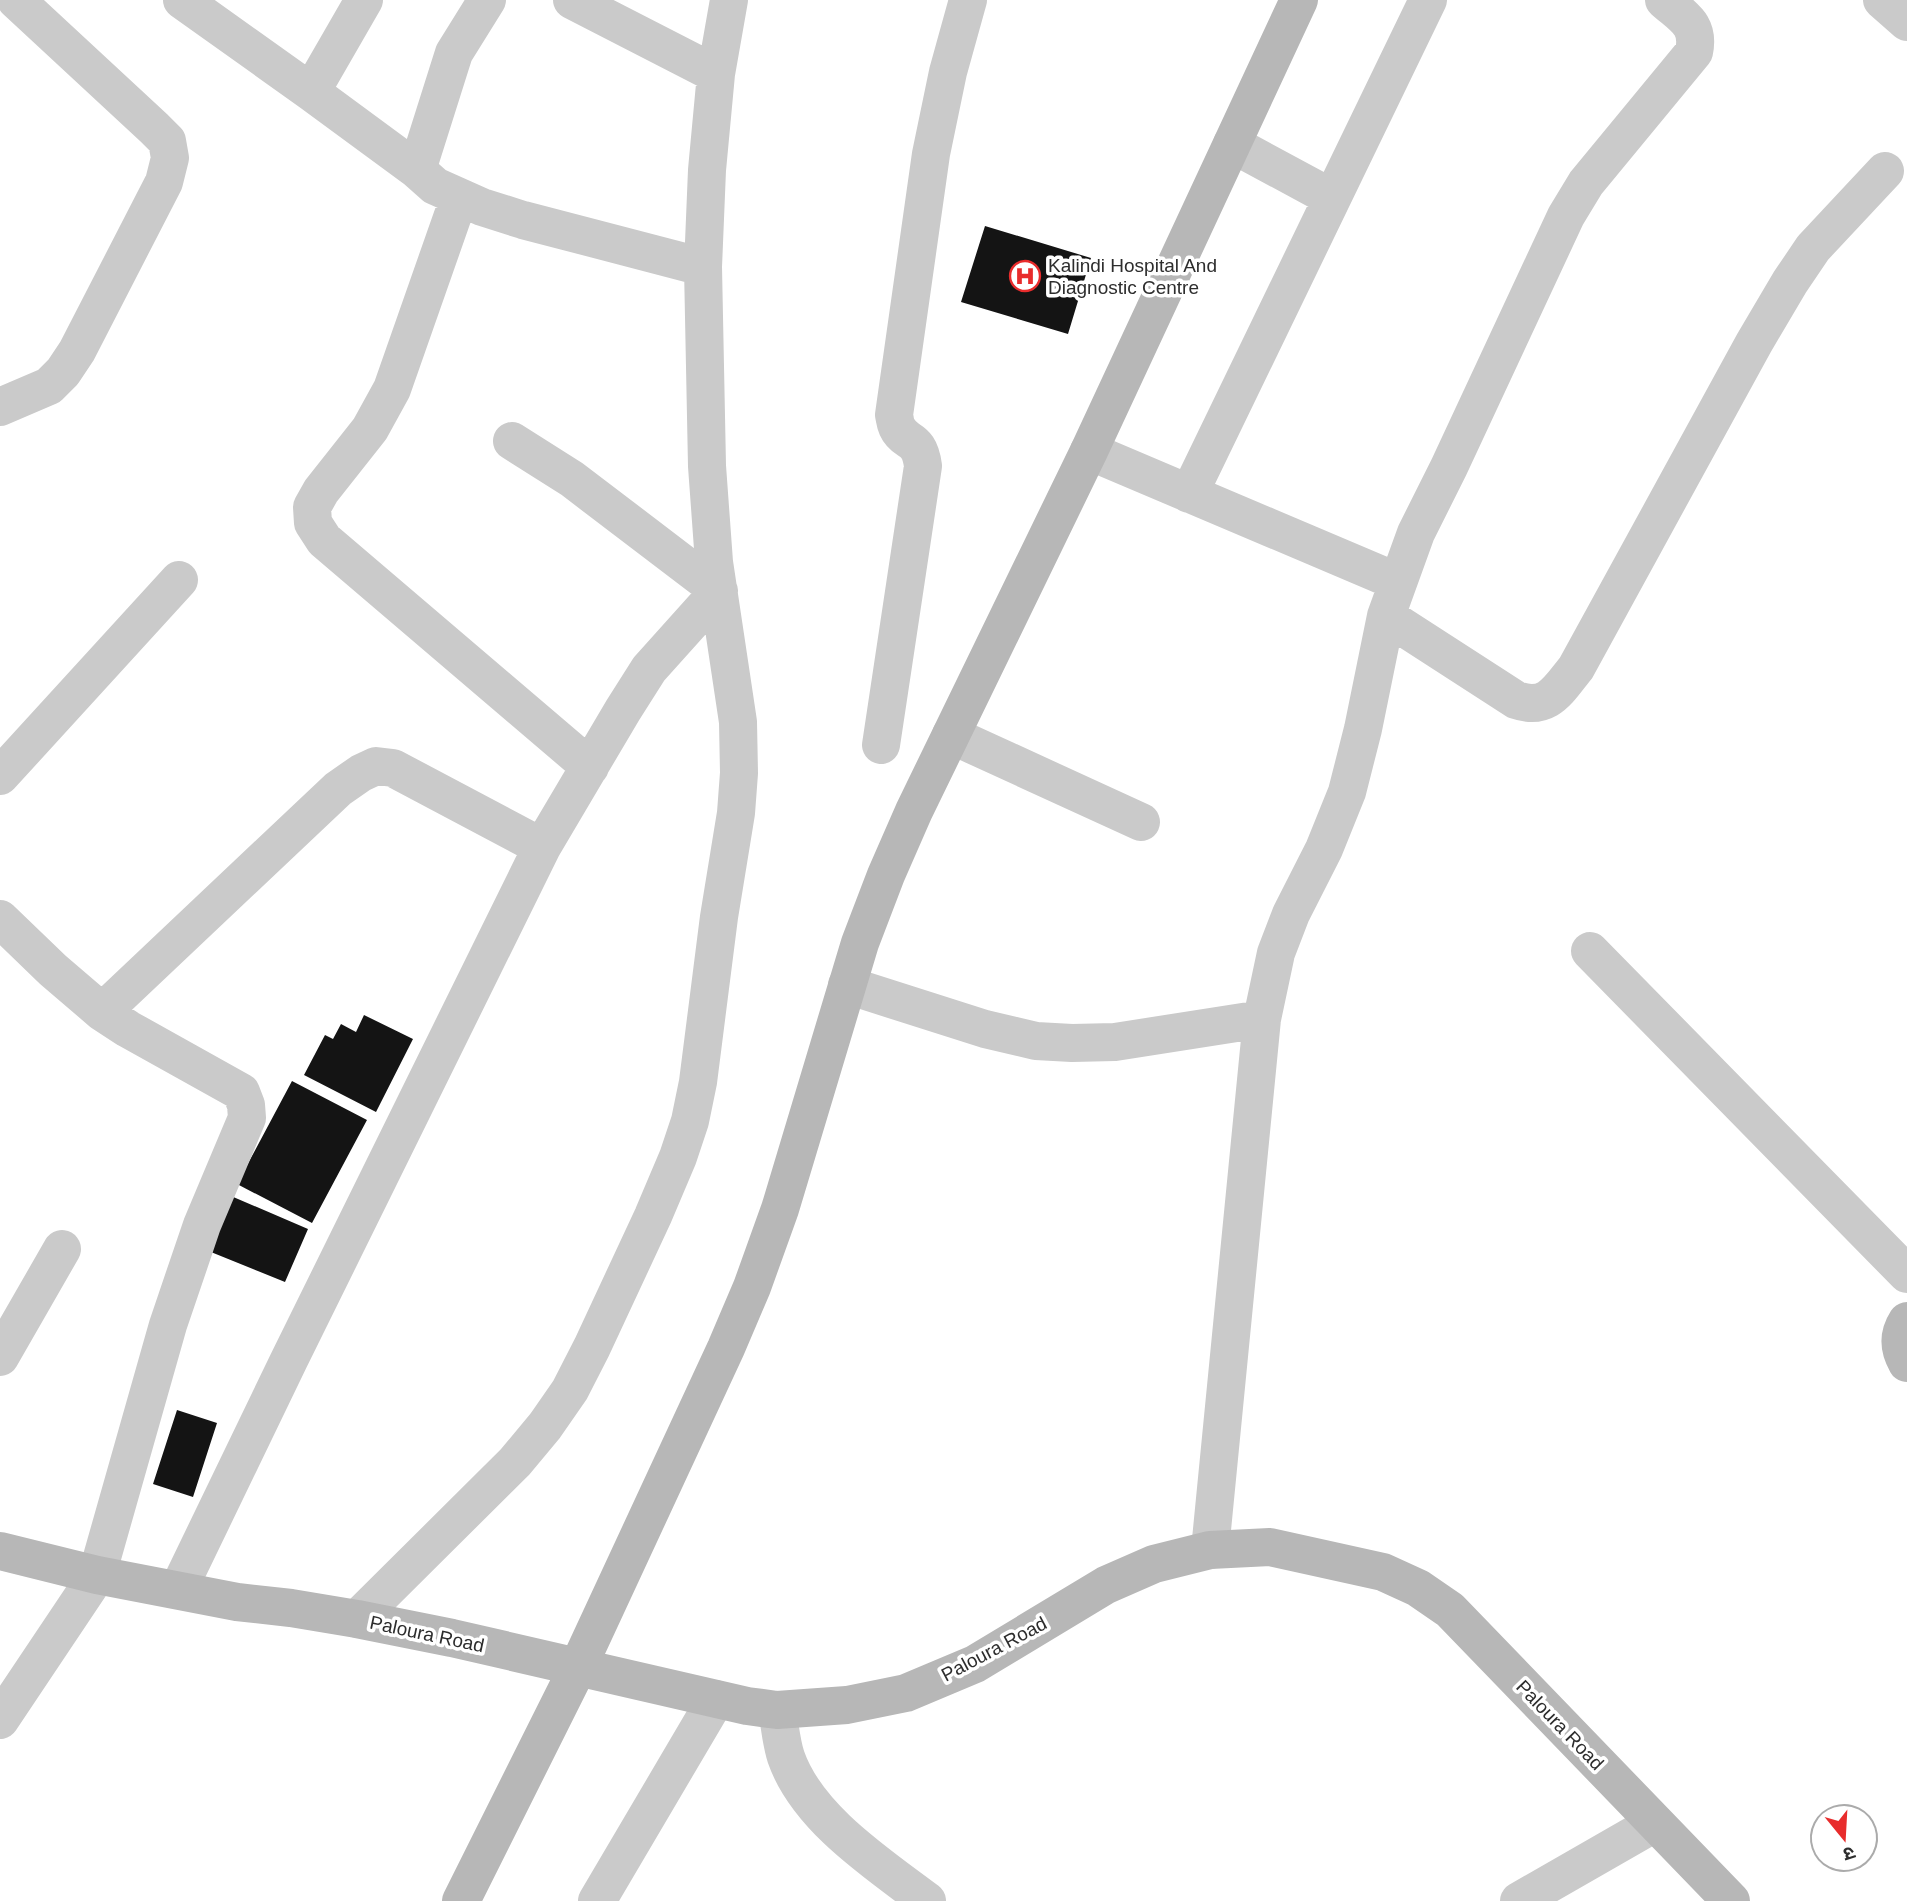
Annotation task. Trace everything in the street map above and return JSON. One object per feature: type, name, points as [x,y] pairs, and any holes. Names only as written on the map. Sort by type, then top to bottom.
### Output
[{"type":"street","points":[[0,407],[49,386],[77,351],[164,182],[170,158],[167,141],[16,0]]},
{"type":"street","points":[[182,0],[312,92],[435,186],[459,198],[523,220],[703,267]]},
{"type":"street","points":[[312,92],[364,0]]},
{"type":"street","points":[[417,170],[454,53],[487,0]]},
{"type":"street","points":[[572,0],[716,74]]},
{"type":"street","points":[[357,1619],[515,1462],[570,1390],[592,1348],[678,1157],[690,1121],[698,1082],[719,917],[736,813],[739,773],[738,722],[715,562],[707,466],[703,267],[707,170],[716,74],[729,0]]},
{"type":"street","points":[[881,745],[923,466],[921,452],[915,443],[897,429],[894,415],[931,154],[948,72],[968,0]]},
{"type":"street","points":[[461,1901],[578,1667],[752,1287],[780,1209],[860,943],[914,811],[1089,451],[1299,0]]},
{"type":"street","points":[[1189,494],[1428,0]]},
{"type":"street","points":[[1210,1550],[1262,1020],[1276,953],[1347,792],[1392,599],[1416,533],[1566,216],[1586,183],[1694,51],[1697,38],[1692,24],[1664,0]]},
{"type":"street","points":[[1882,0],[1907,22]]},
{"type":"street","points":[[1232,145],[1332,198]]},
{"type":"street","points":[[1089,451],[1189,494],[1392,599],[1517,700],[1530,705],[1542,703],[1556,693],[1576,668],[1790,282],[1814,248],[1885,171]]},
{"type":"street","points":[[459,198],[392,389],[370,429],[321,491],[312,507],[313,523],[324,540],[590,767]]},
{"type":"street","points":[[512,441],[572,479],[719,591]]},
{"type":"street","points":[[0,776],[178,580]]},
{"type":"street","points":[[178,1590],[542,847],[649,669],[719,591]]},
{"type":"street","points":[[950,734],[1140,822]]},
{"type":"street","points":[[102,1012],[338,789],[376,766],[393,768],[542,847]]},
{"type":"street","points":[[0,919],[102,1012],[241,1092],[247,1118],[202,1225],[168,1325],[97,1576],[0,1720]]},
{"type":"street","points":[[1590,951],[1907,1274]]},
{"type":"street","points":[[847,985],[985,1029],[1036,1041],[1072,1044],[1115,1042],[1262,1020]]},
{"type":"street","points":[[0,1356],[62,1249]]},
{"type":"street","points":[[1907,1321],[1900,1341],[1902,1355],[1907,1363]]},
{"type":"street","name":"Paloura Road","points":[[0,1552],[97,1576],[237,1602],[357,1619],[452,1638],[716,1699],[776,1710],[847,1705],[906,1693],[975,1664],[1106,1585],[1154,1564],[1210,1550],[1270,1547],[1383,1572],[1418,1588],[1450,1610],[1731,1901]]},
{"type":"street","points":[[597,1901],[716,1699]]},
{"type":"street","points":[[776,1710],[786,1758],[800,1785],[821,1815],[879,1865],[927,1901]]},
{"type":"street","points":[[1519,1901],[1655,1823]]},
{"type":"building","points":[[985,226],[1091,258],[1068,334],[961,302]]},
{"type":"building","points":[[364,1015],[413,1039],[376,1112],[304,1075],[325,1035],[333,1039],[341,1024],[356,1032]]},
{"type":"building","points":[[292,1081],[367,1120],[312,1223],[237,1184]]},
{"type":"building","points":[[224,1193],[308,1229],[285,1282],[201,1248]]},
{"type":"building","points":[[177,1410],[217,1423],[193,1497],[153,1484]]},
{"type":"place","name":"Kalindi Hospital And Diagnostic Centre","points":[[1025,276]]}]
